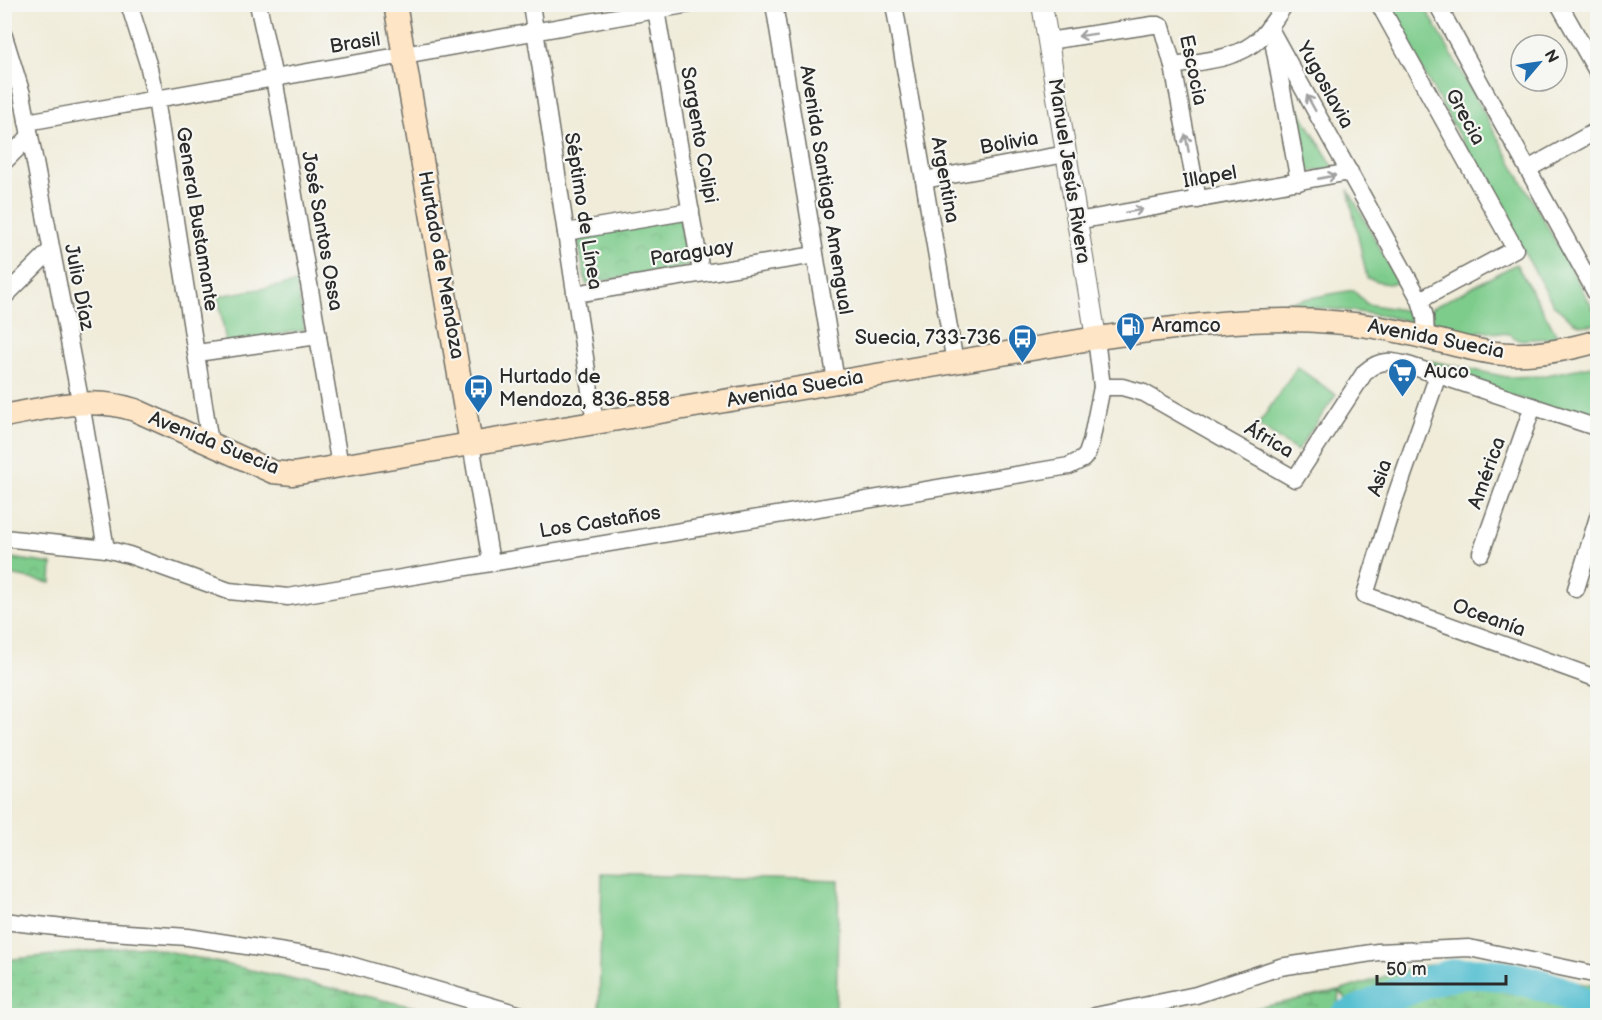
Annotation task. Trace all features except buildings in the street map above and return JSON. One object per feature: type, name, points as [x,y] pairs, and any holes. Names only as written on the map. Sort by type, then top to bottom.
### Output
[{"type":"main road","name":"Hurtado de Mendoza","points":[[395,4],[471,444]]},
{"type":"main road","name":"Avenida Suecia","points":[[4,416],[81,403],[96,402],[123,406],[263,468],[283,474],[293,474],[1096,338],[1227,321],[1334,322],[1426,337],[1478,351],[1515,354],[1557,351],[1598,341]]},
{"type":"street","name":"General Bustamante","points":[[129,4],[148,64],[156,99],[210,443]]},
{"type":"street","name":"José Santos Ossa","points":[[258,4],[274,78],[340,466]]},
{"type":"street","name":"Séptimo de Línea","points":[[531,4],[595,423]]},
{"type":"street","name":"Brasil","points":[[28,129],[156,99],[405,56],[656,7],[690,4]]},
{"type":"street","name":"Avenida Santiago Amengual","points":[[774,4],[836,381]]},
{"type":"street","name":"Argentina","points":[[894,4],[955,363]]},
{"type":"street","name":"Manuel Jesús Rivera","points":[[1042,4],[1096,338]]},
{"type":"street","points":[[1173,66],[1233,55],[1247,48],[1269,27],[1285,4]]},
{"type":"street","name":"Grecia","points":[[1379,4],[1515,249],[1420,300]]},
{"type":"street","points":[[1437,4],[1598,297]]},
{"type":"street","points":[[1559,4],[1598,73]]},
{"type":"street","name":"Sargento Colipi","points":[[656,7],[701,272]]},
{"type":"street","name":"Escocia","points":[[1048,41],[1158,25],[1164,32],[1173,66],[1198,200]]},
{"type":"street","name":"Yugoslavia","points":[[1269,27],[1420,300],[1425,317],[1426,337]]},
{"type":"street","name":"Yugoslavia","points":[[1269,27],[1299,182]]},
{"type":"street","name":"Julio Díaz","points":[[5,38],[17,75],[28,129],[81,403],[106,549]]},
{"type":"street","points":[[4,162],[28,129]]},
{"type":"street","points":[[1528,169],[1598,130]]},
{"type":"street","name":"Bolivia","points":[[924,180],[1066,154]]},
{"type":"street","name":"Illapel","points":[[1077,221],[1350,172]]},
{"type":"street","name":"Paraguay","points":[[566,232],[691,212]]},
{"type":"street","points":[[4,297],[51,251]]},
{"type":"street","name":"Paraguay","points":[[575,294],[815,255]]},
{"type":"street","points":[[197,353],[318,336]]},
{"type":"street","name":"Los Castaños","points":[[4,538],[106,549],[229,591],[288,597],[1074,464],[1083,459],[1089,448],[1102,387],[1096,338]]},
{"type":"street","name":"África","points":[[1102,387],[1122,387],[1144,393],[1295,479],[1371,366],[1388,361],[1396,362],[1438,375]]},
{"type":"street","points":[[1438,375],[1598,428]]},
{"type":"street","name":"Asia","points":[[1365,595],[1394,501],[1438,375]]},
{"type":"street","name":"América","points":[[1481,553],[1533,406]]},
{"type":"street","name":"Hurtado de Mendoza","points":[[471,444],[491,562]]},
{"type":"street","points":[[1576,589],[1598,518]]},
{"type":"street","name":"Oceanía","points":[[1365,595],[1598,679]]},
{"type":"street","points":[[4,921],[81,930],[188,937],[330,959],[525,1016]]},
{"type":"street","points":[[1095,1016],[1196,995],[1280,967],[1378,952],[1469,948],[1598,975]]},
{"type":"green space","points":[[1386,5],[1424,5],[1597,316],[1597,323],[1578,324],[1553,304]]},
{"type":"green space","points":[[1295,103],[1334,168],[1304,173],[1293,104]]},
{"type":"green space","points":[[1348,189],[1397,283],[1387,284],[1367,278]]},
{"type":"green space","points":[[680,218],[689,266],[586,284],[577,237]]},
{"type":"green space","points":[[1516,264],[1557,335],[1552,338],[1518,340],[1510,334],[1480,331],[1468,338],[1436,328],[1430,309]]},
{"type":"green space","points":[[296,283],[305,330],[226,343],[218,296]]},
{"type":"green space","points":[[1353,290],[1367,304],[1421,313],[1417,323],[1345,310],[1271,305]]},
{"type":"green space","points":[[1431,361],[1507,377],[1541,376],[1597,365],[1597,423],[1428,369]]},
{"type":"green space","points":[[1297,367],[1336,395],[1297,451],[1258,425]]},
{"type":"green space","points":[[4,557],[52,564],[51,583],[5,574]]},
{"type":"green space","points":[[602,874],[839,881],[836,1015],[599,1015]]},
{"type":"green space","points":[[145,946],[449,1015],[5,1015],[5,960]]},
{"type":"green space","points":[[1464,959],[1597,986],[1597,1015],[1365,1015],[1339,992],[1337,1015],[1223,1015],[1339,991],[1411,968]]},
{"type":"waterway","points":[[1346,1016],[1431,981],[1471,973],[1498,975],[1554,989],[1598,1013]]},
{"type":"place","name":"Aramco","points":[[1131,352]]},
{"type":"place","name":"Suecia, 733-736","points":[[1022,364]]},
{"type":"place","name":"Auco","points":[[1403,398]]},
{"type":"place","name":"Hurtado de Mendoza, 836-858","points":[[478,414]]}]
